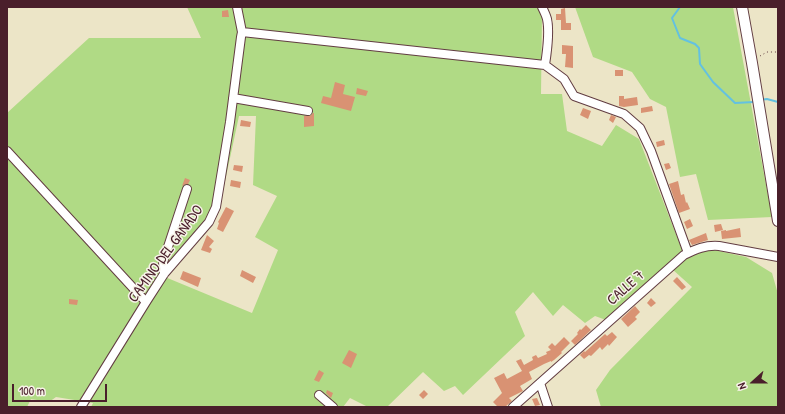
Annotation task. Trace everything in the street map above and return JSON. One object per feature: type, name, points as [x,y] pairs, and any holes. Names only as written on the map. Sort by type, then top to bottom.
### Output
[{"type":"main road","points":[[742,7],[778,221]]},
{"type":"street","name":"CAMINO DEL GANADO","points":[[82,407],[164,274],[209,222],[216,207],[234,98],[242,32],[237,7]]},
{"type":"street","points":[[542,7],[548,24],[548,51],[545,65]]},
{"type":"street","points":[[242,32],[545,65],[564,79],[574,96],[624,114],[640,128],[651,151],[688,253]]},
{"type":"street","points":[[234,98],[308,111]]},
{"type":"street","points":[[7,151],[146,302]]},
{"type":"street","points":[[164,274],[163,262],[187,189]]},
{"type":"street","name":"CALLE 7","points":[[513,407],[684,255],[697,248],[718,246],[778,257]]},
{"type":"street","points":[[540,383],[548,407]]},
{"type":"street","points":[[319,395],[333,407]]},
{"type":"path","points":[[752,63],[767,52],[778,52]]},
{"type":"green space","points":[[187,7],[539,7],[542,14],[541,94],[562,94],[567,131],[602,146],[616,125],[639,139],[684,255],[714,250],[746,257],[772,273],[778,294],[778,407],[601,407],[596,390],[610,370],[692,287],[672,269],[606,320],[595,316],[585,323],[563,305],[553,316],[533,292],[515,312],[525,336],[463,395],[455,386],[444,391],[423,372],[387,407],[368,407],[350,398],[343,407],[91,407],[93,403],[56,397],[49,402],[31,399],[27,407],[7,407],[7,113],[89,38],[201,38]],"holes":[[[239,116],[256,116],[253,185],[277,196],[255,237],[278,250],[252,313],[165,277],[189,251],[218,214]]]},
{"type":"green space","points":[[575,7],[733,7],[772,217],[708,220],[696,174],[680,177],[666,107],[650,99],[632,72],[593,57]]},
{"type":"building","points":[[565,8],[566,23],[571,23],[571,30],[561,30],[561,20],[556,20],[556,14],[561,14],[561,9]]},
{"type":"building","points":[[228,10],[229,17],[222,17],[222,11]]},
{"type":"building","points":[[562,45],[573,46],[573,68],[565,67],[566,54],[562,54]]},
{"type":"building","points":[[615,70],[623,70],[623,76],[615,76]]},
{"type":"building","points":[[335,82],[345,85],[343,94],[355,97],[351,111],[321,103],[323,96],[331,98]]},
{"type":"building","points":[[357,88],[368,91],[366,96],[356,94]]},
{"type":"building","points":[[619,96],[624,96],[624,99],[637,97],[638,105],[624,107],[619,106]]},
{"type":"building","points":[[652,106],[653,111],[641,113],[641,108]]},
{"type":"building","points":[[583,108],[591,111],[588,119],[580,115]]},
{"type":"building","points":[[313,113],[314,126],[304,127],[304,116],[310,116]]},
{"type":"building","points":[[611,115],[616,117],[613,123],[609,120]]},
{"type":"building","points":[[241,120],[251,122],[250,127],[240,126]]},
{"type":"building","points":[[664,140],[665,145],[657,147],[656,142]]},
{"type":"building","points":[[669,163],[671,168],[666,170],[664,164]]},
{"type":"building","points":[[234,165],[243,166],[242,172],[233,170]]},
{"type":"building","points":[[185,178],[190,180],[188,184],[182,186]]},
{"type":"building","points":[[231,180],[241,182],[240,188],[230,186]]},
{"type":"building","points":[[678,181],[681,195],[684,194],[686,203],[687,202],[690,209],[679,213],[669,184]]},
{"type":"building","points":[[226,207],[234,211],[223,232],[217,229],[218,222]]},
{"type":"building","points":[[690,219],[693,226],[687,229],[684,222]]},
{"type":"building","points":[[721,224],[723,230],[715,232],[714,225]]},
{"type":"building","points":[[740,228],[741,237],[722,239],[721,231]]},
{"type":"building","points":[[706,233],[708,240],[692,245],[689,240]]},
{"type":"building","points":[[207,235],[214,241],[209,247],[212,249],[210,253],[201,250]]},
{"type":"building","points":[[242,270],[256,277],[253,283],[240,276]]},
{"type":"building","points":[[183,271],[201,278],[198,287],[180,279]]},
{"type":"building","points":[[677,277],[686,287],[682,290],[673,281]]},
{"type":"building","points":[[651,298],[656,303],[651,307],[647,303]]},
{"type":"building","points":[[69,299],[78,300],[77,305],[69,304]]},
{"type":"building","points":[[635,306],[640,312],[635,317],[637,319],[628,327],[621,319]]},
{"type":"building","points":[[586,325],[591,330],[575,345],[571,341],[578,334],[577,333],[580,329],[581,330]]},
{"type":"building","points":[[612,332],[617,337],[609,346],[608,344],[602,350],[600,347],[591,356],[589,355],[584,359],[580,355],[605,334],[607,336]]},
{"type":"building","points":[[564,337],[570,343],[554,360],[529,372],[532,379],[520,386],[523,391],[509,398],[512,401],[505,407],[498,407],[493,402],[502,393],[494,378],[504,373],[507,379],[522,371],[516,361],[521,359],[524,365],[533,360],[532,357],[536,355],[538,358],[547,354],[546,352],[551,350],[548,347],[552,343],[555,346]]},
{"type":"building","points":[[349,350],[357,354],[351,368],[342,363]]},
{"type":"building","points":[[319,370],[324,373],[319,382],[314,380]]},
{"type":"building","points":[[327,390],[333,393],[331,398],[326,393]]},
{"type":"building","points":[[424,390],[428,394],[423,399],[419,395]]},
{"type":"building","points":[[537,398],[540,405],[535,406],[532,399]]},
{"type":"waterway","points":[[680,7],[672,18],[680,38],[695,44],[699,48],[700,64],[713,82],[735,103],[754,102]]},
{"type":"waterway","points":[[760,100],[767,99],[778,102]]}]
